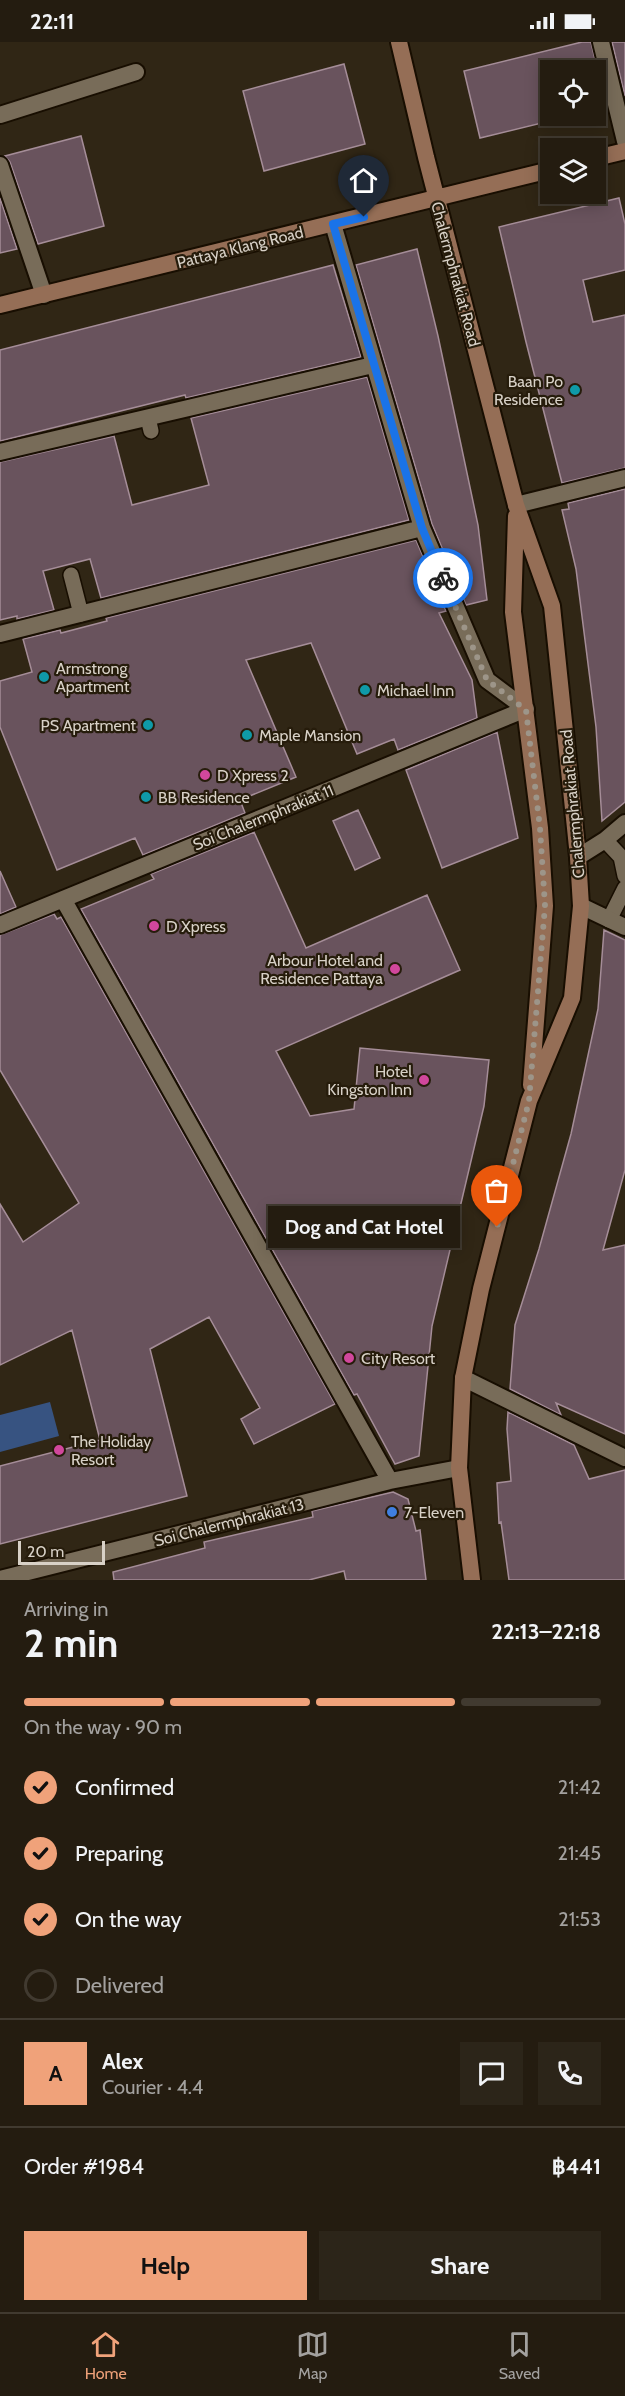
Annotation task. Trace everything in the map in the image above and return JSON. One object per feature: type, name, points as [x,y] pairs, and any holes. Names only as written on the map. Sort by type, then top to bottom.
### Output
[{"type":"main road","name":"Chalermphrakiat Road","points":[[399,42],[437,200],[516,505],[552,606],[581,906],[572,998],[529,1101],[481,1289],[463,1378],[459,1468],[472,1580]]},
{"type":"main road","points":[[606,156],[625,151]]},
{"type":"main road","name":"Pattaya Klang Road","points":[[0,305],[437,200],[540,173]]},
{"type":"main road","name":"Chalermphrakiat Road","points":[[516,505],[513,612],[540,828],[545,906],[529,1101]]},
{"type":"street","points":[[601,42],[625,141]]},
{"type":"street","points":[[0,115],[136,72]]},
{"type":"street","points":[[0,165],[44,295]]},
{"type":"street","points":[[333,224],[422,528],[487,680],[526,710]]},
{"type":"street","points":[[0,452],[149,424],[373,365]]},
{"type":"street","points":[[516,505],[625,478]]},
{"type":"street","points":[[0,634],[422,528]]},
{"type":"street","name":"Soi Chalermphrakiat 11","points":[[0,925],[526,710]]},
{"type":"street","points":[[578,857],[605,840],[625,823]]},
{"type":"street","points":[[63,898],[390,1481]]},
{"type":"street","points":[[581,906],[625,927]]},
{"type":"street","points":[[463,1378],[625,1458]]},
{"type":"street","name":"Soi Chalermphrakiat 13","points":[[0,1579],[390,1481],[459,1468]]},
{"type":"lane","points":[[71,575],[81,614]]},
{"type":"lane","points":[[605,840],[621,857],[625,876]]},
{"type":"lane","points":[[609,920],[625,888]]},
{"type":"water","points":[[50,1402],[59,1436],[0,1452],[0,1415]]},
{"type":"building","points":[[582,42],[591,42],[595,60],[540,60],[540,123],[480,138],[464,71]]},
{"type":"building","points":[[612,42],[625,42],[625,96]]},
{"type":"building","points":[[344,64],[365,144],[264,171],[243,91]]},
{"type":"building","points":[[81,136],[104,226],[38,244],[10,162],[5,156]]},
{"type":"building","points":[[0,198],[17,249],[0,253]]},
{"type":"building","points":[[619,198],[625,224],[625,270],[583,280],[593,322],[625,315],[625,468],[562,483],[499,227],[594,204],[606,204],[606,201]]},
{"type":"building","points":[[417,249],[478,525],[487,600],[466,605],[432,524],[356,265]]},
{"type":"building","points":[[333,265],[361,357],[186,398],[185,395],[0,441],[0,350]]},
{"type":"building","points":[[367,377],[409,520],[101,598],[90,559],[43,571],[54,610],[17,619],[17,616],[0,620],[0,462],[114,436],[132,505],[209,485],[191,418]]},
{"type":"building","points":[[625,489],[625,802],[602,821],[596,727],[576,569],[562,510],[569,509],[568,503]]},
{"type":"building","points":[[416,540],[446,611],[439,613],[472,680],[477,718],[398,750],[394,739],[357,754],[311,643],[246,660],[296,777],[240,800],[245,813],[143,855],[135,838],[57,870],[0,727],[0,681],[32,672],[23,639],[60,630],[61,633],[107,621],[106,618]]},
{"type":"building","points":[[497,732],[518,838],[442,868],[406,770]]},
{"type":"building","points":[[358,810],[380,858],[355,870],[333,821]]},
{"type":"building","points":[[254,832],[306,948],[427,895],[460,970],[276,1051],[310,1116],[354,1109],[360,1048],[489,1060],[484,1106],[432,1326],[419,1456],[395,1464],[81,909],[154,879],[151,874]]},
{"type":"building","points":[[0,871],[16,907],[0,914]]},
{"type":"building","points":[[54,914],[57,919],[61,917],[335,1404],[254,1444],[241,1419],[260,1408],[209,1317],[150,1349],[187,1496],[0,1544],[0,1466],[100,1440],[72,1330],[0,1365],[0,1204],[23,1242],[79,1203],[0,1070],[0,935]]},
{"type":"building","points":[[604,930],[625,940],[625,1170],[603,1250],[625,1245],[625,1434],[556,1403],[561,1415],[510,1389],[515,1325],[571,1134],[598,1009]]},
{"type":"building","points":[[508,1412],[574,1445],[589,1479],[625,1470],[625,1580],[509,1580],[501,1522],[499,1523],[497,1483],[511,1481]]},
{"type":"building","points":[[393,1492],[408,1499],[416,1531],[420,1530],[426,1580],[346,1580],[344,1571],[309,1580],[114,1580],[113,1572],[205,1548],[204,1542],[313,1517],[312,1511]]},
{"type":"way so far","points":[[443,578],[487,680],[526,710],[540,828],[545,906],[529,1101],[497,1227]]},
{"type":"place","name":"Baan Po Residence","points":[[575,390]]},
{"type":"place","name":"Armstrong Apartment","points":[[44,677]]},
{"type":"place","name":"Michael Inn","points":[[365,690]]},
{"type":"place","name":"PS Apartment","points":[[148,725]]},
{"type":"place","name":"Maple Mansion","points":[[247,735]]},
{"type":"place","name":"D Xpress 2","points":[[205,775]]},
{"type":"place","name":"BB Residence","points":[[146,797]]},
{"type":"place","name":"D Xpress","points":[[154,926]]},
{"type":"place","name":"Arbour Hotel and Residence Pattaya","points":[[395,969]]},
{"type":"place","name":"Hotel Kingston Inn","points":[[424,1080]]},
{"type":"place","name":"Dog and Cat Hotel","points":[[497,1227]]},
{"type":"place","name":"City Resort","points":[[349,1358]]},
{"type":"place","name":"The Holiday Resort","points":[[59,1450]]},
{"type":"place","name":"7-Eleven","points":[[392,1512]]},
{"type":"route","points":[[364,217],[333,224],[422,528],[443,578]]}]
